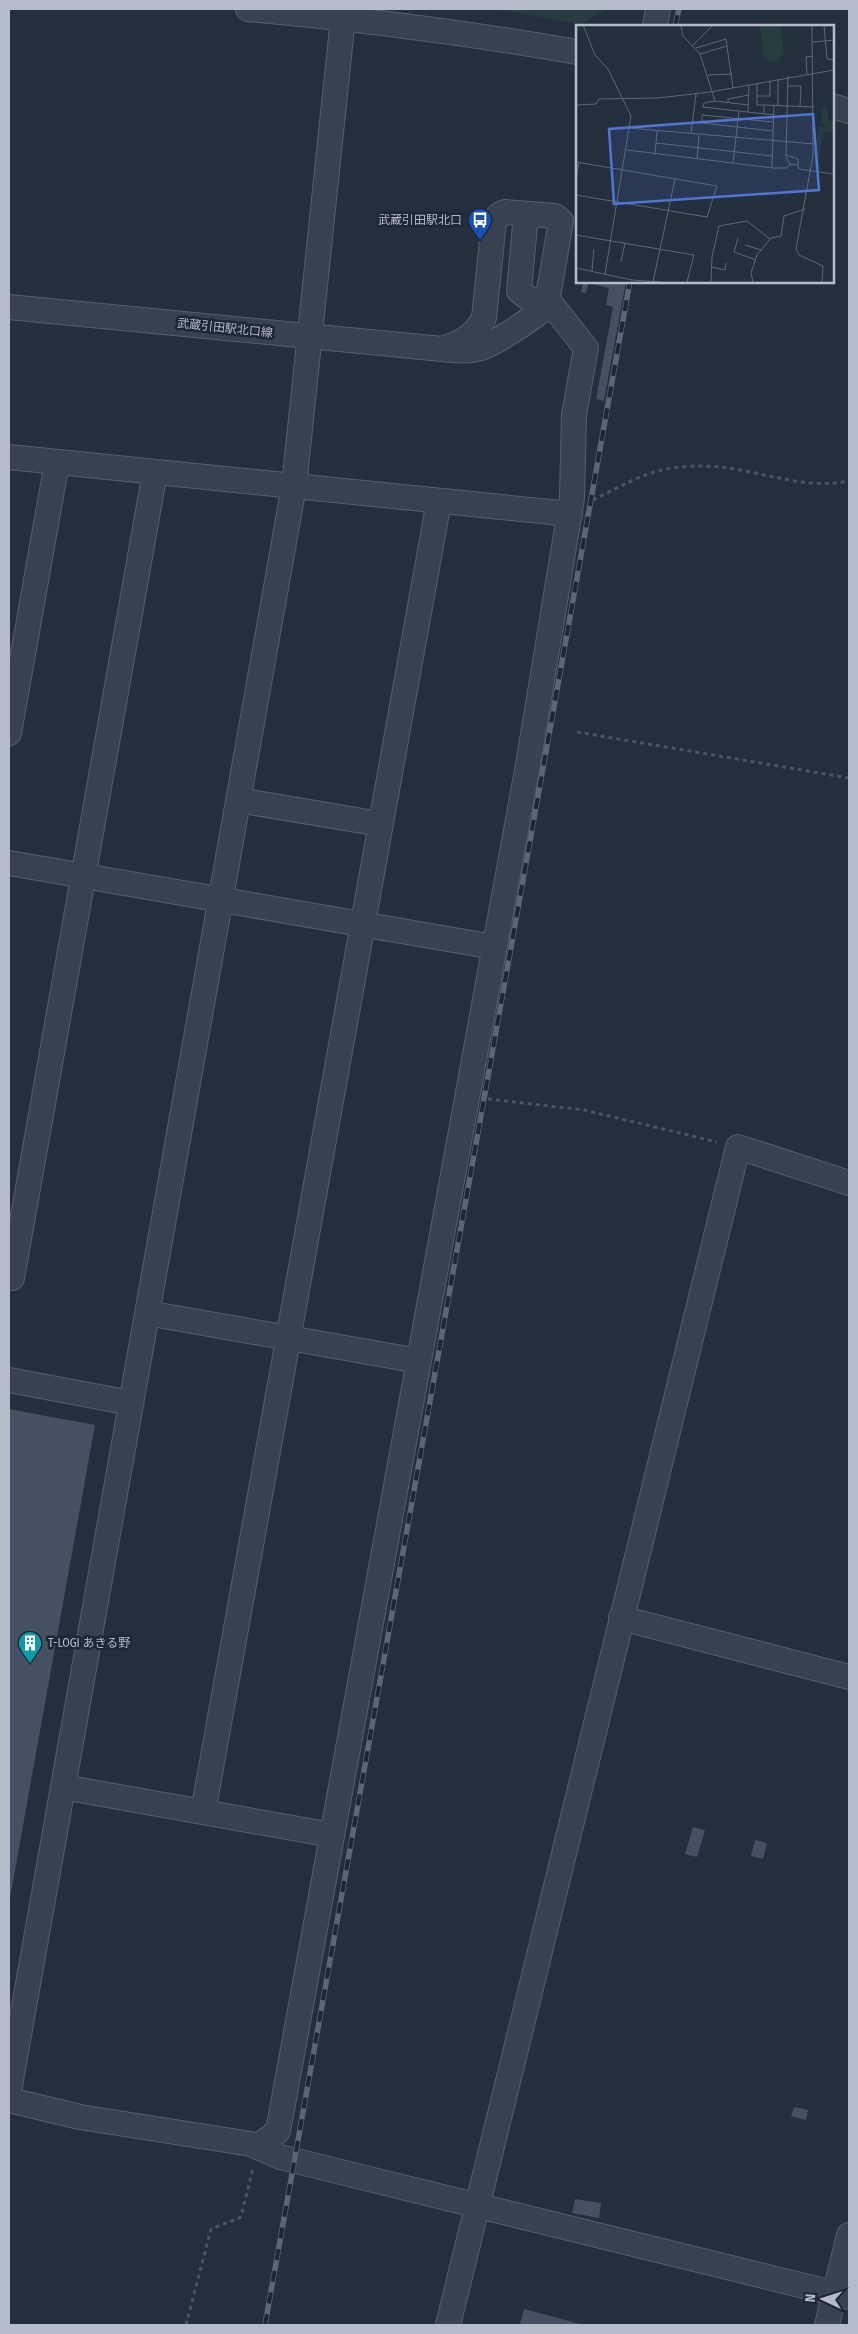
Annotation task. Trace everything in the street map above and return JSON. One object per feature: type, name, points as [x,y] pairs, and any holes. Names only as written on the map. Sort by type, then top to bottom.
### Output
[{"type":"street","points":[[248,9],[462,32],[576,52]]},
{"type":"street","points":[[654,25],[658,9]]},
{"type":"street","points":[[9,2091],[294,486],[343,18]]},
{"type":"street","points":[[833,106],[849,111]]},
{"type":"street","points":[[442,349],[462,342],[476,332],[484,318],[494,221],[499,214],[505,212],[569,218],[548,300]]},
{"type":"street","points":[[526,214],[519,291],[531,300],[548,300]]},
{"type":"street","points":[[259,2146],[278,2131],[494,947],[571,506],[574,415],[586,348],[548,300]]},
{"type":"street","name":"武蔵引田駅北口線","points":[[9,306],[466,351],[481,348],[546,308],[548,300]]},
{"type":"street","points":[[9,457],[438,500],[571,506]]},
{"type":"street","points":[[9,733],[57,462]]},
{"type":"street","points":[[9,1277],[12,1278],[155,472]]},
{"type":"street","points":[[203,1812],[438,500]]},
{"type":"street","points":[[238,800],[380,824]]},
{"type":"street","points":[[9,862],[494,947]]},
{"type":"street","points":[[448,2325],[738,1147],[849,1183]]},
{"type":"street","points":[[147,1313],[419,1360]]},
{"type":"street","points":[[9,1380],[131,1403]]},
{"type":"street","points":[[622,1618],[849,1677]]},
{"type":"street","points":[[63,1787],[332,1836]]},
{"type":"street","points":[[9,2100],[80,2117],[259,2146],[280,2157],[842,2295]]},
{"type":"street","points":[[827,2325],[842,2295],[849,2235]]},
{"type":"path","points":[[571,506],[591,500],[649,474],[675,468],[720,467],[801,483],[833,484],[849,481]]},
{"type":"path","points":[[577,732],[849,778]]},
{"type":"path","points":[[467,1096],[550,1108],[584,1110],[738,1147]]},
{"type":"path","points":[[186,2325],[211,2229],[241,2217],[259,2146]]},
{"type":"green space","points":[[495,9],[607,9],[582,24]]},
{"type":"building","points":[[583,282],[626,282],[604,401],[596,399],[613,307],[606,305],[609,288],[588,283],[586,293],[581,292]]},
{"type":"building","name":"T-LOGI あきる野","points":[[9,1409],[95,1425],[10,1898],[9,1898]]},
{"type":"building","points":[[693,1827],[705,1830],[697,1857],[685,1854]]},
{"type":"building","points":[[755,1840],[767,1843],[763,1859],[751,1856]]},
{"type":"building","points":[[794,2107],[808,2110],[806,2120],[791,2116]]},
{"type":"building","points":[[575,2199],[601,2203],[599,2218],[572,2213]]},
{"type":"building","points":[[524,2309],[584,2325],[520,2325]]},
{"type":"railway","points":[[675,25],[679,9]]},
{"type":"railway","points":[[265,2325],[630,282]]},
{"type":"place","name":"武蔵引田駅北口","points":[[480,241]]},
{"type":"place","name":"T-LOGI あきる野","points":[[30,1664]]}]
